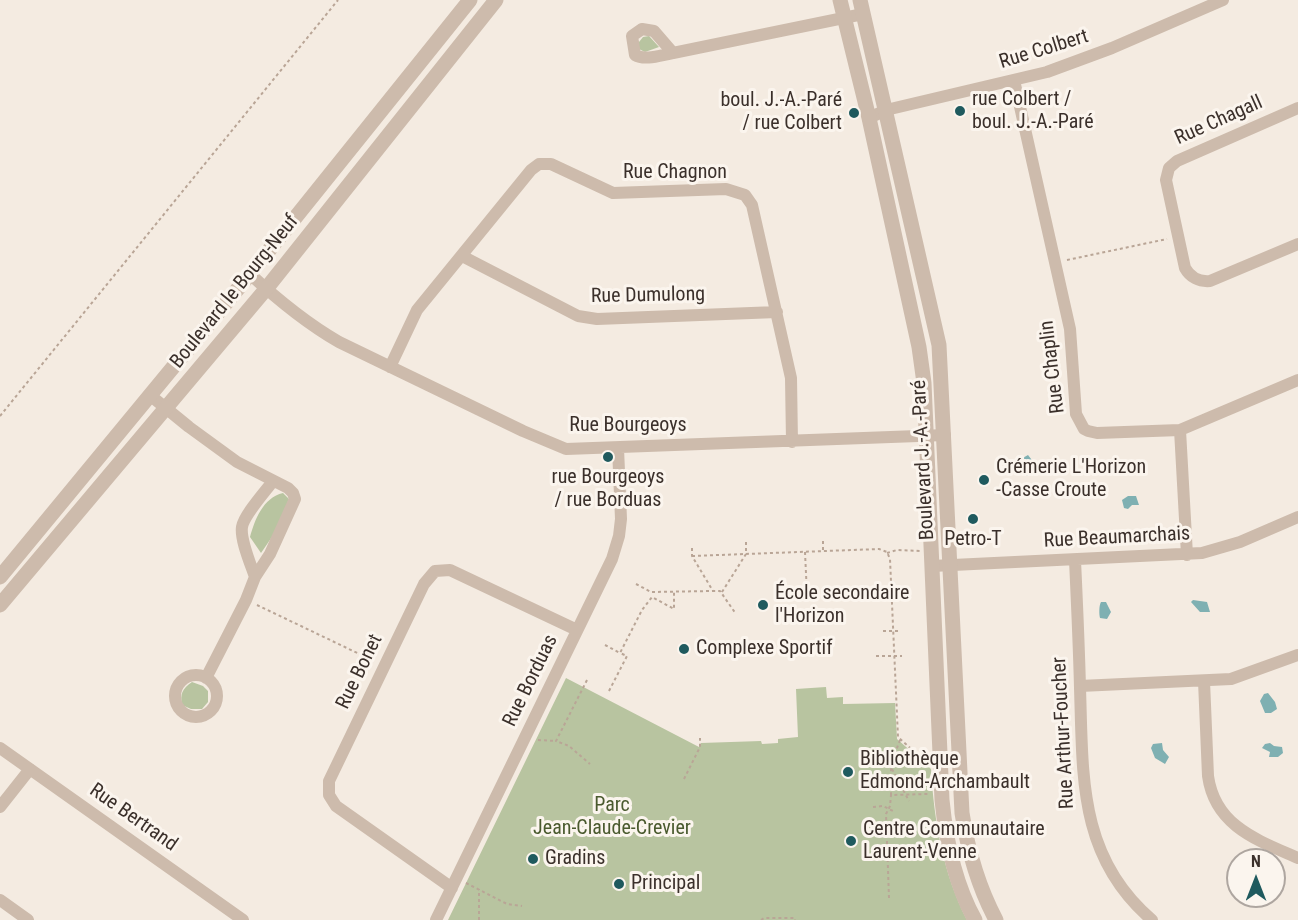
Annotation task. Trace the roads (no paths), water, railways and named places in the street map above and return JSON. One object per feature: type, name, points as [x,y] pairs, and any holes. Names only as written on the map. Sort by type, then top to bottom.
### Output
[{"type":"street","name":"Boulevard le Bourg-Neuf","points":[[0,577],[151,396],[470,0]]},
{"type":"street","name":"Boulevard le Bourg-Neuf","points":[[0,605],[266,289],[496,0]]},
{"type":"street","name":"Boulevard J.-A.-Paré","points":[[840,0],[869,118],[919,347],[924,382],[944,817],[957,875],[975,920]]},
{"type":"street","name":"Rue Colbert","points":[[869,118],[886,110],[1014,80],[1079,61],[1223,0]]},
{"type":"street","name":"Boulevard J.-A.-Paré","points":[[861,7],[939,345],[962,813],[969,853],[992,918]]},
{"type":"street","points":[[673,53],[844,18],[861,7]]},
{"type":"street","name":"Rue Chaplin","points":[[1014,80],[1072,337],[1076,414],[1080,424],[1088,431],[1097,433],[1180,430],[1298,380]]},
{"type":"street","name":"Rue Chagall","points":[[1298,108],[1185,157],[1170,166],[1166,180],[1188,273],[1203,281],[1224,276],[1298,244]]},
{"type":"street","name":"Rue Chagnon","points":[[390,367],[417,310],[531,170],[539,164],[551,164],[613,193],[726,189],[745,195],[752,205],[791,378],[792,442]]},
{"type":"street","name":"Rue Dumulong","points":[[462,256],[578,316],[597,319],[777,312]]},
{"type":"street","name":"Rue Bourgeoys","points":[[250,274],[315,328],[359,353],[566,449],[945,435]]},
{"type":"street","points":[[151,396],[189,428],[237,462],[273,480],[293,494],[294,503],[270,554],[255,577],[246,600],[206,678]]},
{"type":"street","points":[[1180,430],[1187,555]]},
{"type":"street","name":"Rue Borduas","points":[[436,920],[612,559],[621,527],[618,448]]},
{"type":"street","points":[[255,577],[242,527],[273,480]]},
{"type":"street","name":"Rue Beaumarchais","points":[[932,566],[1187,555],[1226,547],[1298,517]]},
{"type":"street","name":"Rue Arthur-Foucher","points":[[1074,560],[1083,778],[1086,802],[1092,829],[1110,868],[1124,890],[1152,920]]},
{"type":"street","name":"Rue Bonet","points":[[452,888],[336,806],[329,795],[329,782],[384,665],[424,584],[435,571],[443,569],[450,570],[577,630]]},
{"type":"street","points":[[1080,686],[1204,681],[1240,677],[1298,655]]},
{"type":"street","points":[[1204,681],[1208,776],[1210,790],[1216,803],[1232,823],[1246,833],[1298,858]]},
{"type":"street","name":"Rue Bertrand","points":[[0,748],[243,920]]},
{"type":"street","points":[[0,807],[30,770]]},
{"type":"street","points":[[0,900],[28,920]]},
{"type":"water","points":[[1028,455],[1035,464],[1040,462],[1046,467],[1039,474],[1031,472],[1027,476],[1022,472],[1021,459]]},
{"type":"water","points":[[1128,496],[1136,496],[1139,505],[1124,508],[1122,500]]},
{"type":"water","points":[[1193,600],[1207,602],[1210,612],[1200,612],[1191,602]]},
{"type":"water","points":[[1101,602],[1106,602],[1111,612],[1107,619],[1100,618]]},
{"type":"water","points":[[1268,693],[1277,709],[1271,713],[1265,713],[1260,701],[1264,694]]},
{"type":"water","points":[[1162,743],[1163,750],[1169,757],[1165,764],[1155,758],[1151,748],[1153,744]]},
{"type":"water","points":[[1270,743],[1282,747],[1283,753],[1278,757],[1269,757],[1270,752],[1262,748],[1265,744]]},
{"type":"place","name":"rue Colbert / boul. J.-A.-Paré","points":[[960,111]]},
{"type":"place","name":"boul. J.-A.-Paré / rue Colbert","points":[[854,113]]},
{"type":"place","name":"rue Bourgeoys / rue Borduas","points":[[608,457]]},
{"type":"place","name":"Crémerie L'Horizon -Casse Croute","points":[[984,480]]},
{"type":"place","name":"Petro-T","points":[[973,519]]},
{"type":"place","name":"École secondaire l'Horizon","points":[[763,605]]},
{"type":"place","name":"Complexe Sportif","points":[[684,649]]},
{"type":"place","name":"Bibliothèque Edmond-Archambault","points":[[848,772]]},
{"type":"place","name":"Centre Communautaire Laurent-Venne","points":[[851,841]]},
{"type":"place","name":"Gradins","points":[[533,859]]},
{"type":"place","name":"Principal","points":[[619,884]]},
{"type":"park label","name":"Parc Jean-Claude-Crevier","points":[[612,818]]}]
